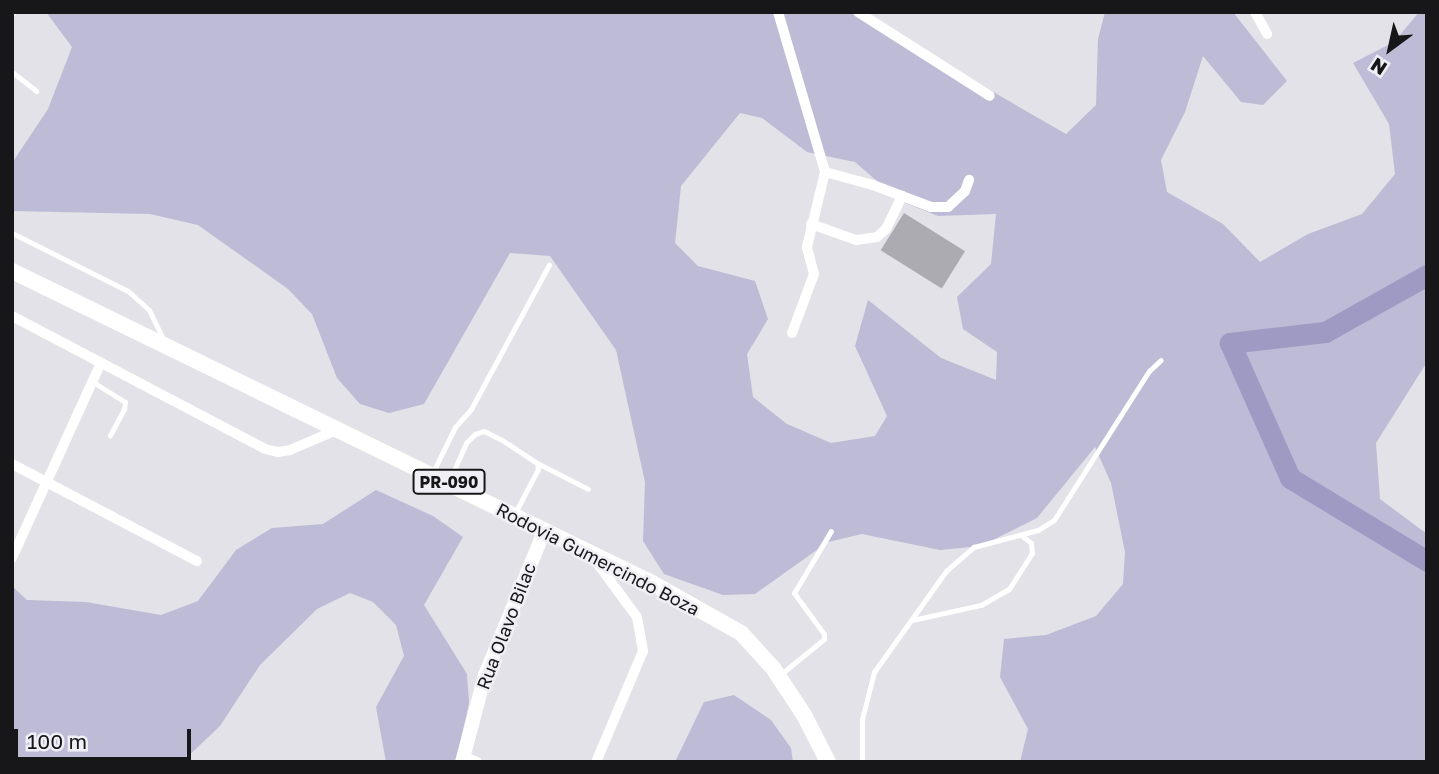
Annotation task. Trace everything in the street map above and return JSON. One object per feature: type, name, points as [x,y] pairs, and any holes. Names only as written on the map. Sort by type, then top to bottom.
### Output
[{"type":"main road","name":"Rodovia Gumercindo Boza","points":[[12,271],[449,482],[544,532],[652,583],[741,633],[778,676],[804,715],[828,762]]},
{"type":"street","points":[[778,12],[825,172],[807,247],[814,274],[792,332]]},
{"type":"street","points":[[858,12],[990,96]]},
{"type":"street","points":[[1255,12],[1267,34]]},
{"type":"street","points":[[825,172],[931,207],[948,208],[965,191],[969,180]]},
{"type":"street","points":[[811,225],[856,240],[877,237],[886,229],[902,196]]},
{"type":"street","points":[[12,316],[265,449],[278,452],[290,450],[339,429]]},
{"type":"street","points":[[12,558],[101,363]]},
{"type":"street","points":[[12,464],[197,561]]},
{"type":"street","name":"Rua Olavo Bilac","points":[[467,760],[485,675],[544,532]]},
{"type":"street","points":[[590,554],[637,617],[643,651],[596,762]]},
{"type":"lane","points":[[12,72],[36,91]]},
{"type":"lane","points":[[12,233],[128,291],[149,310],[165,345]]},
{"type":"lane","points":[[431,475],[455,427],[471,409],[548,265]]},
{"type":"lane","points":[[862,762],[862,719],[874,672],[946,571],[974,547],[1008,535],[1021,535],[1054,520],[1149,371],[1161,360]]},
{"type":"lane","points":[[93,382],[125,402],[110,435]]},
{"type":"lane","points":[[449,482],[466,443],[475,434],[484,431],[537,463],[588,489]]},
{"type":"lane","points":[[513,516],[538,469],[537,463]]},
{"type":"lane","points":[[778,676],[824,639],[824,634],[794,593],[831,531]]},
{"type":"lane","points":[[911,620],[981,605],[1009,589],[1032,553],[1031,543],[1021,535]]},
{"type":"shaded area","points":[[46,12],[867,12],[962,74],[1066,134],[1096,105],[1098,39],[1105,12],[1233,12],[1287,81],[1263,105],[1241,102],[1203,56],[1185,112],[1161,160],[1167,192],[1223,224],[1260,262],[1308,234],[1362,214],[1395,174],[1389,124],[1353,63],[1394,42],[1419,12],[1427,12],[1427,362],[1376,443],[1380,499],[1427,534],[1427,762],[1020,762],[1028,729],[1000,677],[1004,639],[1046,635],[1096,616],[1123,584],[1125,552],[1111,483],[1095,447],[1037,518],[981,546],[940,550],[862,534],[828,542],[755,594],[723,595],[664,574],[643,541],[645,482],[616,350],[550,256],[510,253],[424,404],[389,413],[360,404],[337,378],[312,314],[288,289],[198,225],[150,214],[12,211],[12,163],[48,109],[72,47]],"holes":[[[740,113],[762,118],[807,152],[855,162],[900,201],[938,216],[996,214],[991,264],[957,297],[963,329],[997,352],[996,380],[941,358],[868,300],[855,346],[887,416],[875,436],[831,443],[787,424],[753,397],[747,354],[768,319],[755,281],[698,266],[675,243],[681,186]]]},
{"type":"shaded area","points":[[376,490],[433,516],[463,537],[424,605],[467,674],[469,703],[456,762],[386,762],[376,707],[404,656],[396,625],[373,602],[350,593],[317,609],[260,665],[220,726],[182,762],[12,762],[12,586],[27,600],[86,602],[161,615],[198,601],[236,550],[272,528],[323,524]]},
{"type":"shaded area","points":[[734,695],[771,720],[791,748],[793,762],[675,762],[704,702]]},
{"type":"building","points":[[904,213],[965,251],[942,288],[881,250]]},
{"type":"waterway","points":[[1427,275],[1325,332],[1230,343],[1290,478],[1427,561]]}]
